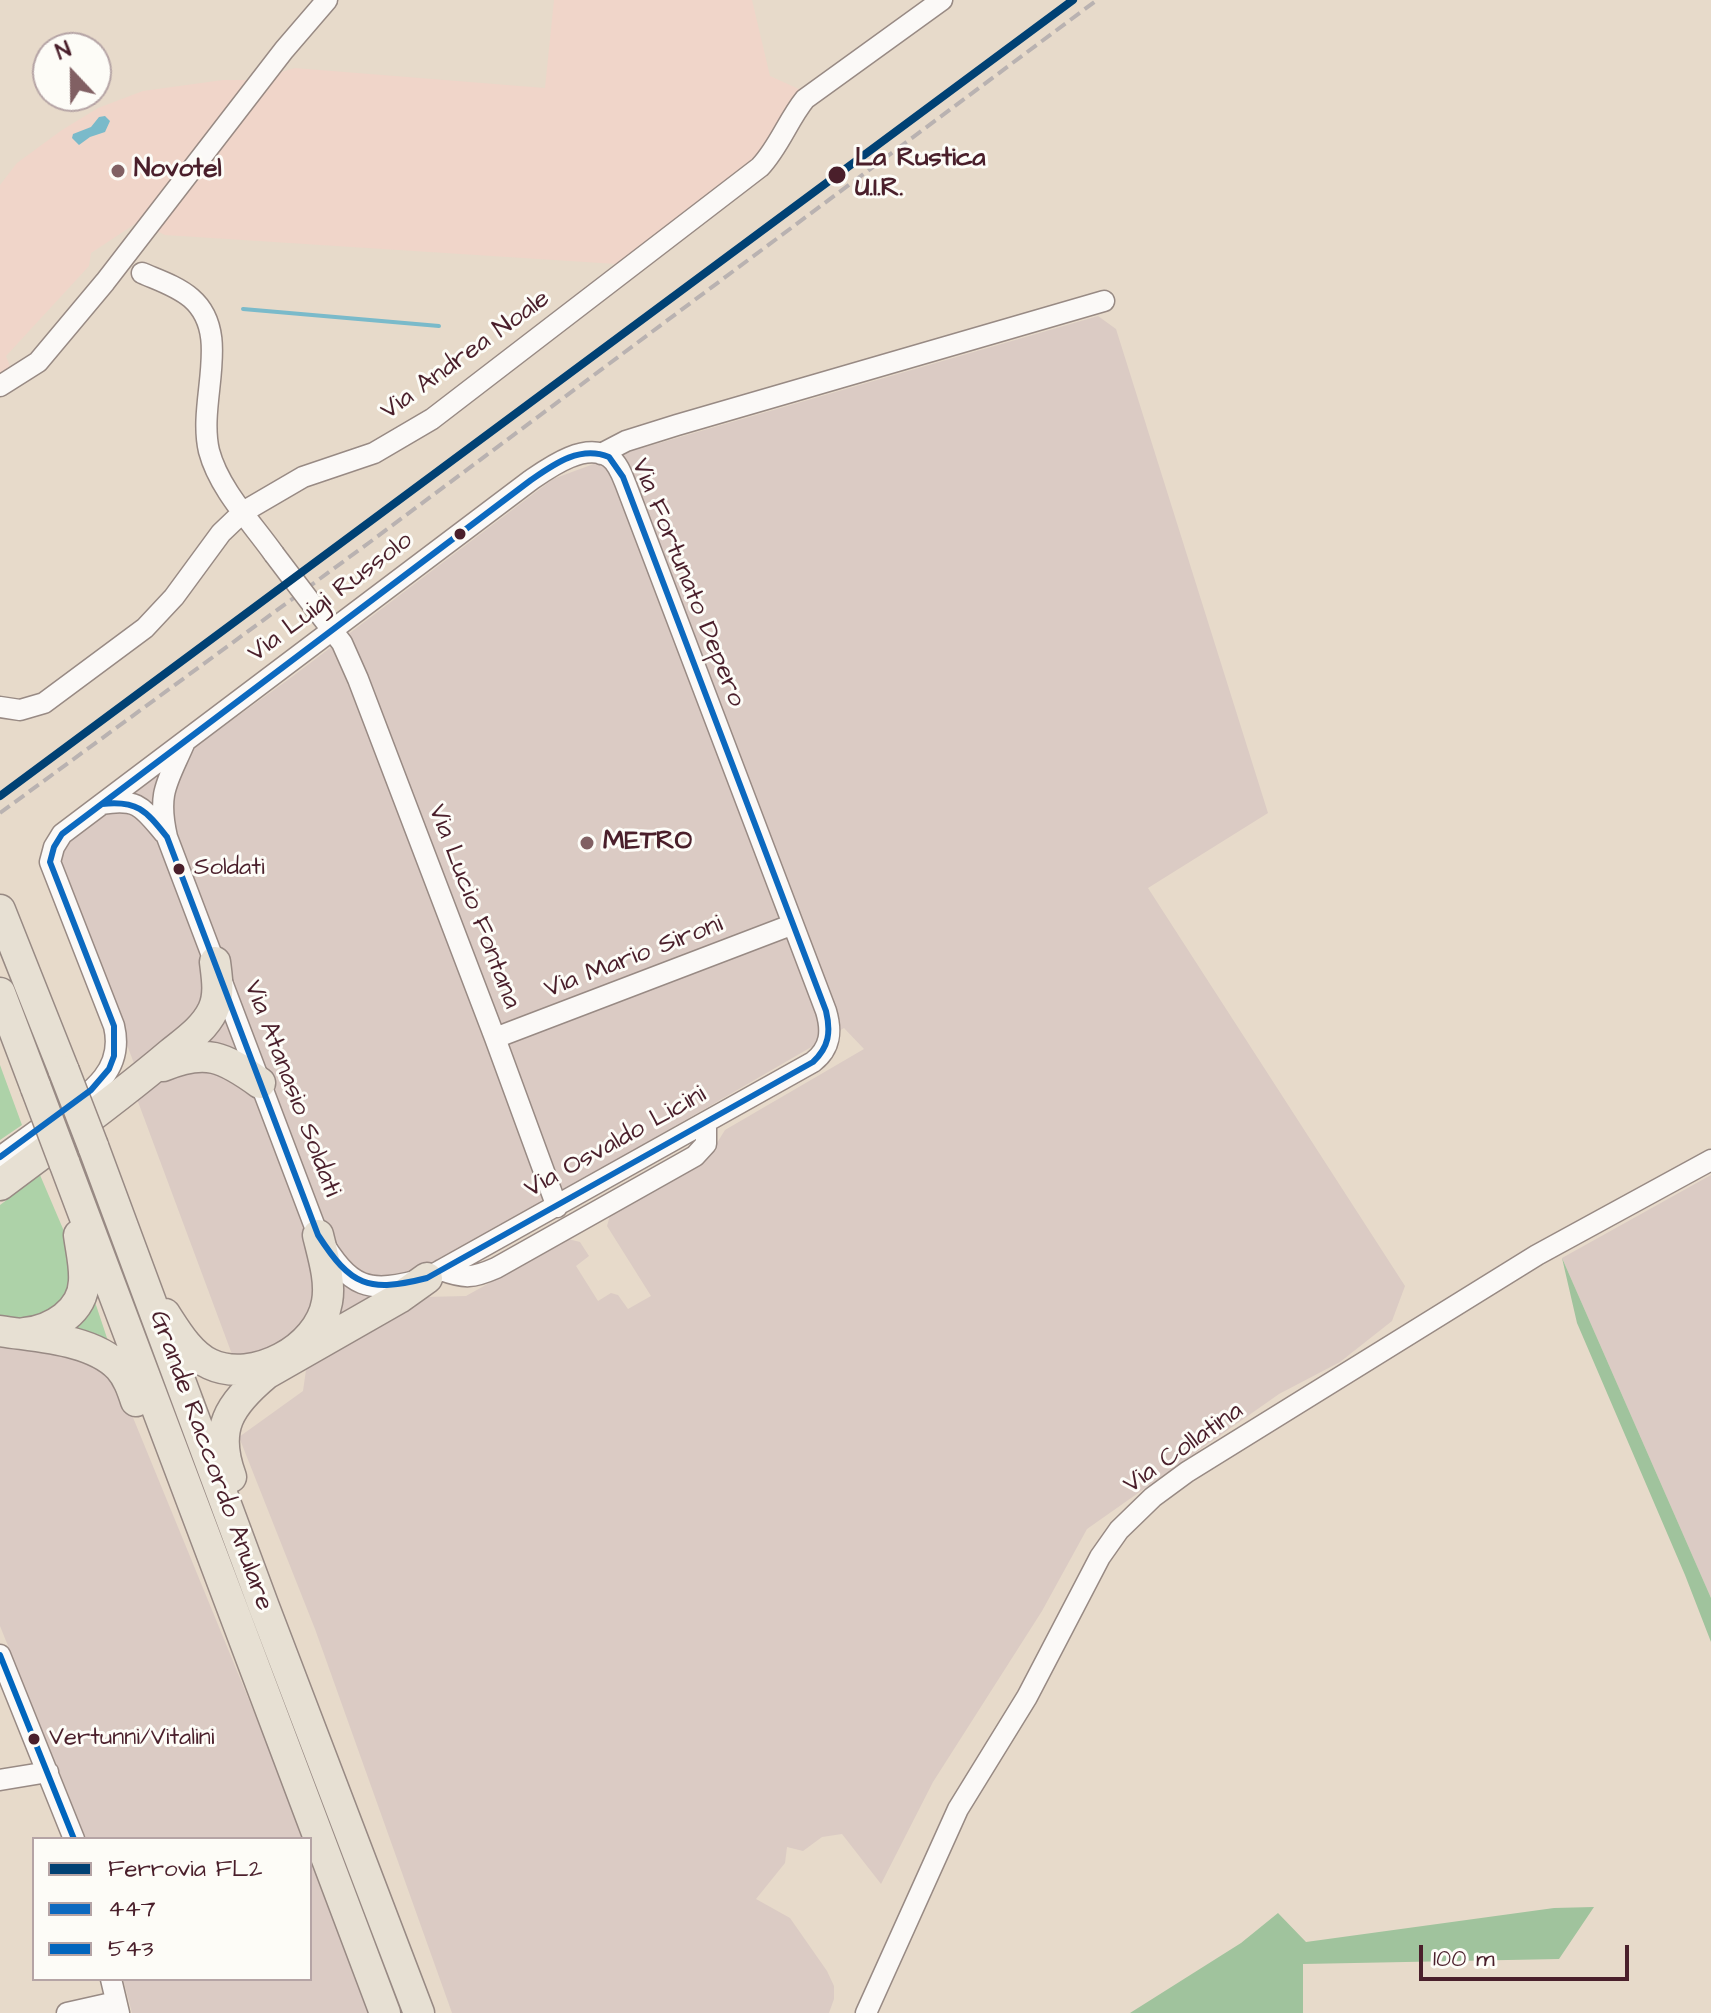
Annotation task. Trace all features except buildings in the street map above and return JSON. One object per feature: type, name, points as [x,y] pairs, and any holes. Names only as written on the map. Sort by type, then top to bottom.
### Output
[{"type":"highway","name":"Grande Raccordo Anulare","points":[[0,910],[93,1146],[419,2013]]},
{"type":"highway","points":[[0,1185],[150,1072],[195,1033],[212,1012],[217,991],[215,962]]},
{"type":"highway","name":"Grande Raccordo Anulare","points":[[0,993],[385,2013]]},
{"type":"highway","points":[[150,1072],[181,1059],[208,1056],[233,1064],[260,1083]]},
{"type":"highway","points":[[9,1332],[46,1328],[61,1320],[73,1309],[83,1291],[84,1270],[68,1170]]},
{"type":"highway","points":[[127,1240],[150,1289],[195,1355],[214,1366],[237,1370],[257,1367],[278,1358],[302,1345],[316,1328],[327,1305],[328,1287],[318,1235]]},
{"type":"highway","points":[[264,1607],[240,1503],[225,1454],[224,1426],[230,1414],[237,1402],[266,1374],[399,1298],[434,1274]]},
{"type":"highway","points":[[9,1332],[85,1348],[104,1356],[120,1369],[203,1535]]},
{"type":"street","points":[[0,386],[38,362],[105,282],[284,50],[327,0]]},
{"type":"street","name":"Via Andrea Noale","points":[[0,707],[20,710],[44,703],[145,628],[174,597],[221,533],[243,512],[303,477],[374,453],[432,419],[760,167],[773,154],[795,111],[805,99],[942,0]]},
{"type":"street","points":[[142,273],[192,298],[209,323],[213,343],[205,416],[208,445],[217,473],[243,512]]},
{"type":"street","name":"Via Fortunato Depero","points":[[601,454],[626,441],[677,425],[1104,301]]},
{"type":"street","name":"Via Fortunato Depero","points":[[601,454],[613,461],[626,485],[829,1021],[826,1049]]},
{"type":"street","name":"Via Luigi Russolo","points":[[0,1157],[95,1089],[114,1059],[117,1042],[114,1026],[50,862],[62,834],[542,472],[575,456],[601,454]]},
{"type":"street","name":"Via Lucio Fontana","points":[[243,512],[345,649],[557,1207]]},
{"type":"street","name":"Via Atanasio Soldati","points":[[184,744],[164,790],[161,810],[167,837],[318,1235],[343,1271],[368,1286],[386,1288],[434,1274]]},
{"type":"street","name":"Via Atanasio Soldati","points":[[102,804],[123,800],[136,804],[167,837]]},
{"type":"street","name":"Via Mario Sironi","points":[[495,1038],[791,925]]},
{"type":"street","name":"Via Osvaldo Licini","points":[[434,1274],[813,1062],[826,1049]]},
{"type":"street","points":[[434,1274],[476,1277],[496,1268],[695,1156],[706,1144],[706,1123]]},
{"type":"street","name":"Via Collatina","points":[[866,2013],[958,1809],[1027,1697],[1100,1557],[1119,1530],[1153,1497],[1187,1472],[1537,1255],[1711,1160]]},
{"type":"street","points":[[0,1655],[5,1679],[48,1772],[73,1837]]},
{"type":"street","points":[[0,1780],[48,1772]]},
{"type":"street","points":[[67,2013],[118,2008],[111,1981]]},
{"type":"shaded area","points":[[554,0],[752,0],[770,76],[812,95],[773,154],[632,265],[165,235],[138,222],[91,253],[89,266],[6,356],[11,369],[0,375],[0,185],[17,163],[91,112],[112,112],[112,103],[143,91],[223,80],[252,80],[295,68],[545,88]]},
{"type":"shaded area","points":[[1098,316],[1116,329],[1268,813],[1148,888],[1405,1286],[1392,1321],[1340,1362],[1279,1394],[1087,1529],[1042,1611],[933,1782],[881,1884],[842,1834],[822,1837],[803,1851],[787,1847],[785,1863],[756,1899],[790,1918],[827,1971],[834,1986],[829,2013],[452,2013],[315,1629],[239,1437],[303,1391],[307,1363],[425,1297],[466,1296],[568,1239],[580,1242],[589,1256],[576,1266],[598,1301],[611,1293],[618,1295],[628,1309],[651,1296],[607,1226],[610,1215],[705,1162],[725,1130],[864,1049],[844,1028],[529,1211],[411,1275],[259,1355],[233,1357],[137,1099],[135,1066],[63,877],[61,859],[68,842],[109,809],[289,679],[553,479],[618,455]]},
{"type":"shaded area","points":[[1711,1175],[1711,1598],[1562,1258]]},
{"type":"shaded area","points":[[0,1345],[89,1357],[118,1381],[305,1837],[85,1837],[0,1626]]},
{"type":"shaded area","points":[[312,1856],[371,2013],[132,2013],[124,1981],[312,1981]]},
{"type":"green space","points":[[0,1065],[22,1125],[0,1140]]},
{"type":"green space","points":[[40,1175],[75,1257],[75,1285],[49,1317],[0,1322],[0,1205]]},
{"type":"green space","points":[[1562,1258],[1711,1598],[1711,1642],[1577,1323]]},
{"type":"green space","points":[[91,1290],[109,1344],[63,1331]]},
{"type":"green space","points":[[1594,1907],[1559,1959],[1303,1964],[1303,2013],[1130,2013],[1241,1943],[1278,1913],[1306,1942],[1554,1908]]},
{"type":"water","points":[[105,116],[110,121],[105,132],[79,145],[72,138],[73,134],[91,127],[99,117]]},
{"type":"waterway","points":[[243,309],[439,326]]},
{"type":"railway","points":[[0,813],[370,542],[1097,0]]},
{"type":"rail line","name":"FL2","points":[[0,796],[1073,0]]},
{"type":"transit line","name":"447","points":[[0,1157],[91,1090],[109,1069],[114,1056],[114,1026],[50,862],[62,834],[531,480],[568,458],[588,453],[609,457],[623,477],[826,1011],[827,1039],[813,1062],[427,1278],[390,1285],[363,1281],[341,1265],[318,1235],[167,837],[140,809],[124,804],[102,804]]},
{"type":"transit line","name":"543","points":[[0,1655],[73,1837]]},
{"type":"place","name":"Novotel","points":[[118,171]]},
{"type":"place","name":"La Rustica U.I.R.","points":[[837,175]]},
{"type":"place","name":"METRO","points":[[587,843]]},
{"type":"place","name":"Soldati","points":[[179,869]]},
{"type":"place","name":"Vertunni/Vitalini","points":[[34,1739]]}]
